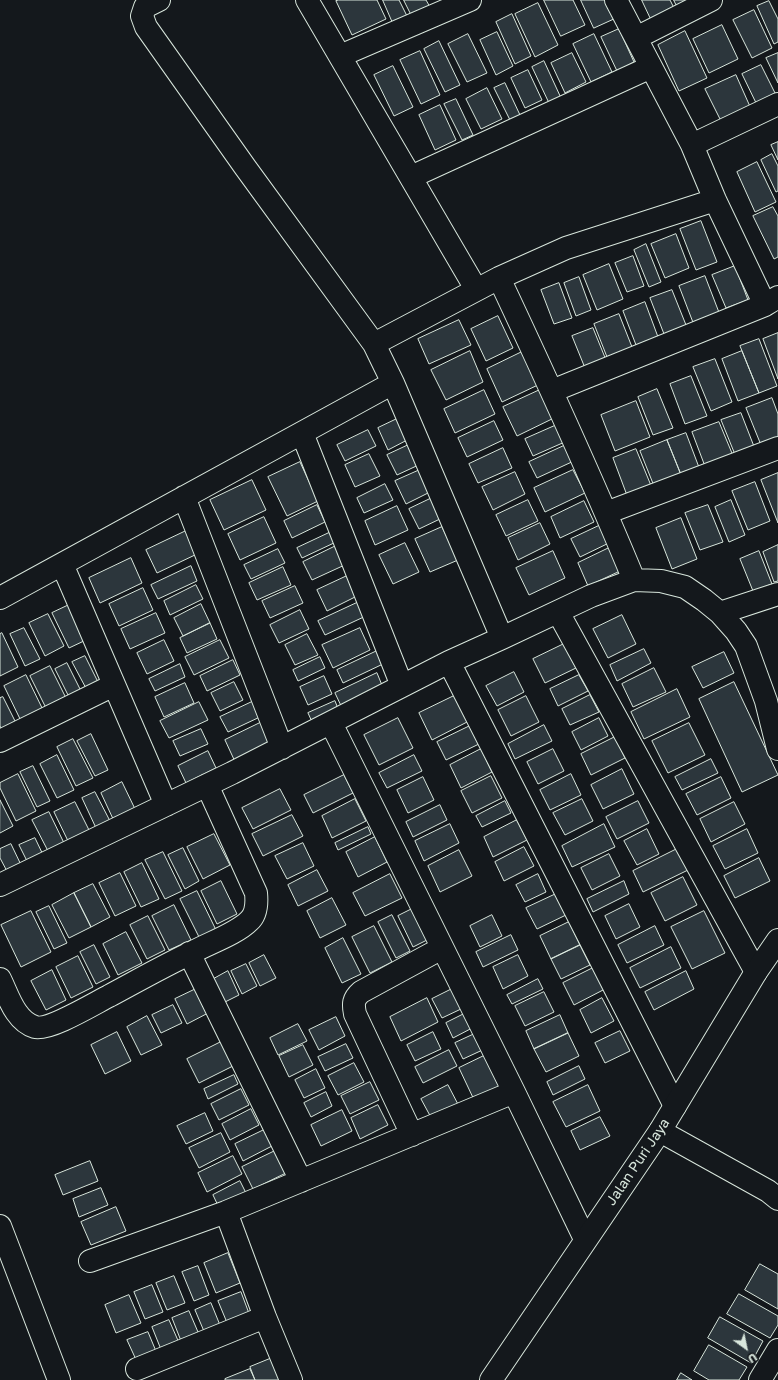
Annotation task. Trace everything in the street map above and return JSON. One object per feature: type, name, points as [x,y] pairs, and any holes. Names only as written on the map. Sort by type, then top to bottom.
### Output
[{"type":"street","points":[[159,0],[145,7],[142,16],[146,27],[245,167],[374,344],[393,383],[502,638]]},
{"type":"street","points":[[307,0],[476,289]]},
{"type":"street","points":[[340,56],[470,0]]},
{"type":"street","points":[[552,391],[772,301],[715,200],[692,145],[616,0]]},
{"type":"street","points":[[636,38],[711,0]]},
{"type":"street","points":[[411,177],[651,67]]},
{"type":"street","points":[[692,145],[778,104]]},
{"type":"street","points":[[374,344],[476,289],[566,248],[715,200]]},
{"type":"street","points":[[499,278],[552,391],[634,580]]},
{"type":"street","points":[[0,598],[393,383]]},
{"type":"street","points":[[302,433],[402,686]]},
{"type":"street","points":[[606,513],[778,448]]},
{"type":"street","points":[[184,497],[282,748]]},
{"type":"street","points":[[62,564],[166,805]]},
{"type":"street","points":[[0,885],[282,748],[449,662],[591,596],[634,580],[662,581],[685,588],[704,600],[736,631],[746,646],[766,701],[778,749]]},
{"type":"street","points":[[720,614],[778,594]]},
{"type":"street","points":[[558,612],[756,972]]},
{"type":"street","points":[[449,662],[675,1106]]},
{"type":"street","points":[[0,741],[114,685]]},
{"type":"street","points":[[330,723],[514,1092],[585,1239]]},
{"type":"street","points":[[0,979],[18,1014],[26,1022],[36,1027],[46,1026],[75,1014],[239,928],[250,920],[256,910],[256,893],[207,785]]},
{"type":"street","name":"Jalan Puri Jaya","points":[[491,1380],[585,1239],[660,1131],[756,972],[778,940]]},
{"type":"street","points":[[412,1135],[355,1014],[353,1006],[356,996],[361,992],[442,948]]},
{"type":"street","points":[[189,953],[301,1181]]},
{"type":"street","points":[[90,1261],[226,1212],[514,1092]]},
{"type":"street","points":[[660,1131],[773,1195]]},
{"type":"street","points":[[226,1212],[265,1317],[291,1380]]},
{"type":"street","points":[[0,1226],[4,1250],[59,1380]]},
{"type":"street","points":[[136,1369],[265,1317]]},
{"type":"street","points":[[760,1380],[778,1350]]},
{"type":"building","points":[[377,0],[386,19],[352,35],[336,1]]},
{"type":"building","points":[[383,0],[399,0],[407,16],[393,23]]},
{"type":"building","points":[[404,0],[426,0],[430,7],[412,16]]},
{"type":"building","points":[[544,0],[573,0],[585,25],[561,36]]},
{"type":"building","points":[[581,0],[607,0],[616,18],[594,28]]},
{"type":"building","points":[[642,0],[670,0],[674,8],[651,19]]},
{"type":"building","points":[[674,0],[690,0],[677,6]]},
{"type":"building","points":[[769,1],[778,19],[778,42],[774,44],[757,6]]},
{"type":"building","points":[[538,3],[558,45],[535,57],[515,14]]},
{"type":"building","points":[[754,10],[772,48],[752,58],[733,20]]},
{"type":"building","points":[[512,14],[531,56],[515,64],[496,22]]},
{"type":"building","points":[[722,25],[738,59],[709,73],[693,39]]},
{"type":"building","points":[[619,29],[634,62],[617,71],[601,37]]},
{"type":"building","points":[[685,31],[707,78],[679,91],[658,45]]},
{"type":"building","points":[[497,32],[513,66],[496,75],[480,40]]},
{"type":"building","points":[[468,34],[487,73],[467,82],[448,44]]},
{"type":"building","points":[[594,34],[612,72],[591,82],[573,44]]},
{"type":"building","points":[[439,41],[460,85],[445,92],[424,49]]},
{"type":"building","points":[[420,51],[440,95],[421,104],[400,60]]},
{"type":"building","points":[[572,53],[586,82],[565,93],[551,63]]},
{"type":"building","points":[[778,53],[778,83],[766,58]]},
{"type":"building","points":[[544,61],[561,98],[549,103],[532,67]]},
{"type":"building","points":[[761,65],[777,97],[758,107],[742,74]]},
{"type":"building","points":[[393,66],[413,107],[394,116],[374,75]]},
{"type":"building","points":[[528,70],[542,100],[525,108],[511,78]]},
{"type":"building","points":[[736,75],[752,111],[723,125],[705,89]]},
{"type":"building","points":[[505,83],[520,115],[510,120],[494,88]]},
{"type":"building","points":[[487,88],[502,119],[481,129],[466,99]]},
{"type":"building","points":[[456,99],[473,135],[462,140],[444,104]]},
{"type":"building","points":[[440,105],[456,140],[435,150],[419,115]]},
{"type":"building","points":[[778,142],[778,160],[771,145]]},
{"type":"building","points":[[772,154],[778,166],[778,191],[776,192],[761,160]]},
{"type":"building","points":[[757,162],[776,202],[755,212],[737,172]]},
{"type":"building","points":[[773,207],[778,216],[778,257],[774,259],[753,216]]},
{"type":"building","points":[[701,221],[717,262],[696,270],[680,229]]},
{"type":"building","points":[[676,234],[689,268],[665,278],[651,244]]},
{"type":"building","points":[[646,244],[661,282],[649,287],[634,250]]},
{"type":"building","points":[[633,256],[644,286],[627,292],[615,263]]},
{"type":"building","points":[[609,264],[623,299],[597,310],[583,275]]},
{"type":"building","points":[[735,266],[748,300],[726,308],[712,275]]},
{"type":"building","points":[[705,276],[720,315],[694,325],[679,286]]},
{"type":"building","points":[[579,277],[591,310],[576,316],[564,283]]},
{"type":"building","points":[[559,283],[572,318],[554,324],[541,290]]},
{"type":"building","points":[[672,290],[686,325],[664,334],[650,298]]},
{"type":"building","points":[[645,302],[658,337],[636,345],[623,311]]},
{"type":"building","points":[[619,314],[632,347],[607,357],[594,324]]},
{"type":"building","points":[[498,316],[513,348],[486,361],[471,329]]},
{"type":"building","points":[[459,320],[471,345],[429,364],[418,339]]},
{"type":"building","points":[[593,328],[606,360],[585,368],[572,336]]},
{"type":"building","points":[[778,333],[778,379],[763,339]]},
{"type":"building","points":[[759,339],[777,386],[759,393],[740,346]]},
{"type":"building","points":[[470,351],[483,382],[446,400],[431,370]]},
{"type":"building","points":[[524,351],[540,384],[502,402],[487,369]]},
{"type":"building","points":[[742,351],[759,393],[738,401],[722,359]]},
{"type":"building","points":[[715,359],[732,402],[711,411],[693,367]]},
{"type":"building","points":[[691,376],[707,416],[685,424],[670,384]]},
{"type":"building","points":[[542,389],[556,417],[517,436],[503,407]]},
{"type":"building","points":[[657,389],[673,428],[653,435],[638,397]]},
{"type":"building","points":[[484,390],[495,414],[455,433],[444,409]]},
{"type":"building","points":[[772,398],[778,414],[778,439],[761,445],[746,408]]},
{"type":"building","points":[[636,401],[650,437],[615,451],[601,415]]},
{"type":"building","points":[[741,413],[755,449],[736,457],[721,420]]},
{"type":"building","points":[[399,418],[409,439],[388,450],[378,428]]},
{"type":"building","points":[[494,421],[503,440],[467,457],[458,438]]},
{"type":"building","points":[[719,422],[734,458],[706,469],[692,432]]},
{"type":"building","points":[[559,424],[567,441],[533,456],[525,439]]},
{"type":"building","points":[[368,430],[376,446],[345,461],[337,445]]},
{"type":"building","points":[[686,433],[700,470],[682,477],[667,440]]},
{"type":"building","points":[[667,440],[681,475],[654,486],[640,451]]},
{"type":"building","points":[[415,442],[425,462],[397,475],[387,455]]},
{"type":"building","points":[[568,444],[576,460],[537,478],[529,462]]},
{"type":"building","points":[[503,448],[512,468],[478,483],[469,464]]},
{"type":"building","points":[[636,449],[652,488],[628,498],[613,458]]},
{"type":"building","points":[[369,454],[380,476],[355,487],[345,465]]},
{"type":"building","points":[[300,462],[318,501],[287,516],[268,477]]},
{"type":"building","points":[[422,469],[432,491],[406,504],[395,481]]},
{"type":"building","points":[[573,470],[585,493],[545,512],[534,488]]},
{"type":"building","points":[[515,472],[525,494],[493,510],[482,487]]},
{"type":"building","points":[[778,473],[778,523],[761,480]]},
{"type":"building","points":[[252,480],[266,510],[224,530],[210,500]]},
{"type":"building","points":[[755,482],[770,521],[748,530],[732,491]]},
{"type":"building","points":[[385,484],[393,500],[364,513],[357,498]]},
{"type":"building","points":[[432,498],[442,518],[419,529],[409,509]]},
{"type":"building","points":[[528,500],[538,521],[506,536],[496,515]]},
{"type":"building","points":[[731,500],[745,535],[729,542],[715,507]]},
{"type":"building","points":[[584,501],[594,522],[560,538],[551,517]]},
{"type":"building","points":[[317,505],[325,522],[292,538],[284,521]]},
{"type":"building","points":[[708,505],[723,542],[700,550],[685,513]]},
{"type":"building","points":[[397,506],[408,530],[375,545],[365,521]]},
{"type":"building","points":[[264,517],[276,543],[240,560],[228,534]]},
{"type":"building","points":[[681,518],[697,559],[672,569],[656,528]]},
{"type":"building","points":[[540,523],[550,544],[518,560],[508,538]]},
{"type":"building","points":[[605,523],[613,541],[580,557],[571,539]]},
{"type":"building","points":[[442,527],[458,560],[430,572],[415,539]]},
{"type":"building","points":[[186,531],[197,554],[157,573],[146,550]]},
{"type":"building","points":[[331,532],[336,542],[302,558],[297,548]]},
{"type":"building","points":[[405,543],[419,572],[393,584],[379,555]]},
{"type":"building","points":[[340,544],[349,563],[312,580],[303,562]]},
{"type":"building","points":[[778,545],[778,581],[774,582],[763,552]]},
{"type":"building","points":[[609,548],[620,571],[588,586],[578,563]]},
{"type":"building","points":[[278,549],[285,563],[251,579],[244,565]]},
{"type":"building","points":[[553,551],[565,578],[529,595],[516,568]]},
{"type":"building","points":[[759,551],[772,584],[753,591],[740,559]]},
{"type":"building","points":[[131,558],[142,583],[100,603],[89,578]]},
{"type":"building","points":[[191,566],[197,581],[158,599],[151,585]]},
{"type":"building","points":[[283,567],[291,585],[257,600],[249,583]]},
{"type":"building","points":[[347,576],[357,596],[327,611],[317,590]]},
{"type":"building","points":[[196,585],[203,599],[170,615],[164,601]]},
{"type":"building","points":[[295,586],[303,603],[270,618],[262,601]]},
{"type":"building","points":[[143,588],[153,610],[119,626],[109,604]]},
{"type":"building","points":[[361,601],[368,615],[325,635],[318,621]]},
{"type":"building","points":[[201,604],[210,623],[183,636],[174,618]]},
{"type":"building","points":[[69,605],[86,640],[69,648],[52,613]]},
{"type":"building","points":[[300,610],[309,629],[279,643],[270,625]]},
{"type":"building","points":[[156,613],[165,633],[130,649],[121,629]]},
{"type":"building","points":[[48,614],[64,646],[45,656],[29,623]]},
{"type":"building","points":[[622,615],[636,644],[608,658],[593,629]]},
{"type":"building","points":[[210,623],[217,639],[187,653],[180,638]]},
{"type":"building","points":[[24,628],[40,659],[25,666],[10,634]]},
{"type":"building","points":[[360,628],[370,650],[333,668],[322,645]]},
{"type":"building","points":[[2,633],[18,667],[0,676],[0,634]]},
{"type":"building","points":[[307,634],[318,655],[295,665],[285,645]]},
{"type":"building","points":[[164,640],[174,661],[147,674],[137,653]]},
{"type":"building","points":[[220,640],[229,658],[194,675],[185,657]]},
{"type":"building","points":[[564,644],[576,668],[545,683],[533,659]]},
{"type":"building","points":[[644,649],[651,663],[617,681],[610,665]]},
{"type":"building","points":[[377,651],[383,664],[343,683],[337,670]]},
{"type":"building","points":[[724,652],[734,673],[703,688],[692,667]]},
{"type":"building","points":[[85,656],[100,686],[88,692],[72,662]]},
{"type":"building","points":[[320,657],[325,668],[298,681],[293,670]]},
{"type":"building","points":[[233,660],[240,675],[207,691],[200,676]]},
{"type":"building","points":[[67,663],[82,693],[70,699],[55,669]]},
{"type":"building","points":[[180,664],[185,677],[155,691],[149,679]]},
{"type":"building","points":[[50,666],[68,702],[48,712],[30,676]]},
{"type":"building","points":[[654,668],[666,692],[633,707],[622,684]]},
{"type":"building","points":[[514,672],[524,692],[497,706],[486,686]]},
{"type":"building","points":[[377,673],[384,690],[343,710],[335,693]]},
{"type":"building","points":[[26,675],[44,712],[22,723],[4,686]]},
{"type":"building","points":[[579,675],[588,691],[558,706],[550,689]]},
{"type":"building","points":[[324,676],[332,694],[308,705],[300,687]]},
{"type":"building","points":[[234,682],[243,700],[220,711],[211,693]]},
{"type":"building","points":[[734,682],[778,775],[742,792],[699,699]]},
{"type":"building","points":[[185,683],[194,703],[164,717],[155,697]]},
{"type":"building","points":[[677,689],[690,717],[644,739],[631,712]]},
{"type":"building","points":[[456,695],[469,721],[432,740],[419,713]]},
{"type":"building","points":[[590,695],[599,712],[570,725],[562,709]]},
{"type":"building","points":[[526,696],[539,722],[511,736],[498,710]]},
{"type":"building","points":[[3,697],[17,725],[3,732],[0,726],[0,698]]},
{"type":"building","points":[[254,701],[262,716],[228,732],[220,717]]},
{"type":"building","points":[[335,701],[339,711],[313,724],[308,713]]},
{"type":"building","points":[[199,702],[208,720],[169,738],[160,721]]},
{"type":"building","points":[[398,718],[413,748],[379,765],[364,735]]},
{"type":"building","points":[[599,718],[608,736],[581,750],[572,732]]},
{"type":"building","points":[[264,721],[276,746],[237,766],[225,740]]},
{"type":"building","points":[[689,723],[705,755],[668,773],[652,741]]},
{"type":"building","points":[[472,725],[481,743],[446,760],[437,742]]},
{"type":"building","points":[[544,725],[552,741],[515,759],[508,744]]},
{"type":"building","points":[[201,729],[208,744],[180,756],[173,741]]},
{"type":"building","points":[[91,734],[108,770],[95,776],[77,741]]},
{"type":"building","points":[[615,737],[625,758],[591,775],[581,754]]},
{"type":"building","points":[[73,739],[93,778],[76,786],[57,747]]},
{"type":"building","points":[[481,749],[492,772],[461,788],[450,765]]},
{"type":"building","points":[[553,749],[564,771],[538,784],[527,762]]},
{"type":"building","points":[[208,751],[216,768],[186,783],[178,766]]},
{"type":"building","points":[[57,755],[74,790],[57,798],[40,764]]},
{"type":"building","points":[[414,755],[422,771],[387,788],[379,773]]},
{"type":"building","points":[[711,759],[718,773],[682,790],[675,777]]},
{"type":"building","points":[[33,766],[50,801],[37,807],[20,772]]},
{"type":"building","points":[[622,769],[634,794],[603,809],[591,785]]},
{"type":"building","points":[[18,774],[36,811],[16,821],[0,788],[0,783]]},
{"type":"building","points":[[571,774],[581,795],[550,810],[540,790]]},
{"type":"building","points":[[344,775],[353,793],[313,813],[304,795]]},
{"type":"building","points":[[491,776],[502,798],[472,813],[461,791]]},
{"type":"building","points":[[423,777],[434,800],[408,813],[397,790]]},
{"type":"building","points":[[721,777],[731,798],[697,815],[686,794]]},
{"type":"building","points":[[122,782],[136,811],[114,821],[101,793]]},
{"type":"building","points":[[280,789],[291,810],[253,829],[242,808]]},
{"type":"building","points":[[95,792],[110,821],[96,828],[82,798]]},
{"type":"building","points":[[355,799],[366,821],[332,838],[322,816]]},
{"type":"building","points":[[582,799],[593,821],[565,835],[553,813]]},
{"type":"building","points":[[0,800],[13,826],[0,833]]},
{"type":"building","points":[[505,801],[511,813],[482,827],[476,816]]},
{"type":"building","points":[[638,801],[649,823],[617,839],[606,817]]},
{"type":"building","points":[[75,802],[90,832],[69,843],[54,812]]},
{"type":"building","points":[[734,802],[745,824],[711,842],[700,819]]},
{"type":"building","points":[[440,805],[447,820],[413,837],[406,822]]},
{"type":"building","points":[[49,812],[64,843],[48,851],[32,820]]},
{"type":"building","points":[[292,815],[303,836],[263,856],[252,834]]},
{"type":"building","points":[[517,820],[527,840],[493,857],[484,837]]},
{"type":"building","points":[[450,824],[459,843],[424,861],[415,841]]},
{"type":"building","points":[[604,824],[615,847],[572,867],[562,846]]},
{"type":"building","points":[[368,827],[371,834],[338,850],[335,843]]},
{"type":"building","points":[[647,829],[659,854],[637,865],[624,841]]},
{"type":"building","points":[[747,829],[758,853],[725,869],[713,846]]},
{"type":"building","points":[[214,834],[230,865],[203,879],[187,847]]},
{"type":"building","points":[[375,837],[387,862],[358,877],[346,852]]},
{"type":"building","points":[[35,838],[46,861],[31,869],[19,845]]},
{"type":"building","points":[[303,843],[314,866],[287,879],[275,856]]},
{"type":"building","points":[[11,844],[23,869],[9,875],[0,858],[0,849]]},
{"type":"building","points":[[524,847],[534,866],[504,881],[495,862]]},
{"type":"building","points":[[183,848],[199,881],[185,889],[168,855]]},
{"type":"building","points":[[677,849],[688,870],[643,892],[633,871]]},
{"type":"building","points":[[459,850],[472,876],[440,892],[428,866]]},
{"type":"building","points":[[163,852],[182,891],[165,899],[145,860]]},
{"type":"building","points":[[609,854],[620,876],[592,890],[581,868]]},
{"type":"building","points":[[759,858],[770,881],[735,898],[724,876]]},
{"type":"building","points":[[142,863],[159,899],[141,907],[124,872]]},
{"type":"building","points":[[317,870],[328,891],[298,906],[288,885]]},
{"type":"building","points":[[120,873],[136,906],[115,916],[99,883]]},
{"type":"building","points":[[390,874],[402,898],[365,916],[353,893]]},
{"type":"building","points":[[538,874],[546,892],[525,902],[516,885]]},
{"type":"building","points":[[683,877],[697,905],[665,921],[651,893]]},
{"type":"building","points":[[221,881],[237,914],[217,924],[201,891]]},
{"type":"building","points":[[624,881],[629,894],[593,912],[587,899]]},
{"type":"building","points":[[93,884],[110,917],[91,927],[74,893]]},
{"type":"building","points":[[197,891],[216,930],[200,939],[180,899]]},
{"type":"building","points":[[74,893],[91,927],[69,938],[52,905]]},
{"type":"building","points":[[556,894],[566,915],[537,929],[526,908]]},
{"type":"building","points":[[332,898],[346,925],[320,938],[307,911]]},
{"type":"building","points":[[629,904],[640,927],[616,939],[605,916]]},
{"type":"building","points":[[174,905],[191,940],[169,950],[152,916]]},
{"type":"building","points":[[49,906],[67,943],[54,949],[36,912]]},
{"type":"building","points":[[412,909],[427,940],[413,947],[398,916]]},
{"type":"building","points":[[31,911],[51,952],[21,967],[1,925]]},
{"type":"building","points":[[704,911],[725,953],[692,969],[671,927]]},
{"type":"building","points":[[392,915],[410,951],[396,958],[378,922]]},
{"type":"building","points":[[492,915],[502,936],[480,947],[470,926]]},
{"type":"building","points":[[148,916],[165,950],[147,959],[130,925]]},
{"type":"building","points":[[569,922],[580,945],[551,959],[540,936]]},
{"type":"building","points":[[374,926],[392,962],[370,973],[352,937]]},
{"type":"building","points":[[655,926],[664,945],[627,963],[618,945]]},
{"type":"building","points":[[126,932],[142,963],[118,975],[103,944]]},
{"type":"building","points":[[511,935],[518,950],[483,967],[476,952]]},
{"type":"building","points":[[343,938],[361,974],[342,983],[325,948]]},
{"type":"building","points":[[94,945],[110,977],[96,984],[80,952]]},
{"type":"building","points":[[580,945],[590,965],[561,979],[551,959]]},
{"type":"building","points":[[671,947],[681,968],[640,988],[630,968]]},
{"type":"building","points":[[264,955],[276,978],[260,986],[249,963]]},
{"type":"building","points":[[518,955],[528,976],[503,989],[493,967]]},
{"type":"building","points":[[78,956],[93,987],[71,998],[56,967]]},
{"type":"building","points":[[246,964],[257,986],[242,994],[231,971]]},
{"type":"building","points":[[595,967],[605,989],[574,1005],[563,983]]},
{"type":"building","points":[[52,970],[66,1000],[46,1010],[31,981]]},
{"type":"building","points":[[228,971],[239,995],[221,1004],[210,981]]},
{"type":"building","points":[[686,971],[694,989],[654,1010],[645,992]]},
{"type":"building","points":[[538,979],[543,989],[512,1004],[507,995]]},
{"type":"building","points":[[198,988],[210,1012],[187,1024],[175,999]]},
{"type":"building","points":[[452,989],[461,1009],[442,1018],[432,999]]},
{"type":"building","points":[[544,992],[554,1012],[525,1026],[515,1006]]},
{"type":"building","points":[[427,998],[438,1022],[401,1041],[390,1017]]},
{"type":"building","points":[[602,998],[614,1021],[591,1033],[580,1010]]},
{"type":"building","points":[[173,1005],[182,1023],[161,1033],[152,1015]]},
{"type":"building","points":[[468,1012],[476,1026],[453,1038],[446,1023]]},
{"type":"building","points":[[560,1015],[568,1033],[534,1049],[526,1031]]},
{"type":"building","points":[[147,1016],[162,1045],[141,1055],[127,1027]]},
{"type":"building","points":[[336,1017],[345,1036],[319,1050],[309,1030]]},
{"type":"building","points":[[298,1024],[307,1041],[278,1055],[270,1038]]},
{"type":"building","points":[[481,1031],[489,1047],[463,1059],[455,1043]]},
{"type":"building","points":[[620,1031],[630,1051],[605,1063],[595,1043]]},
{"type":"building","points":[[117,1032],[131,1061],[105,1074],[91,1045]]},
{"type":"building","points":[[433,1032],[441,1049],[415,1061],[407,1045]]},
{"type":"building","points":[[568,1033],[579,1056],[546,1072],[534,1049]]},
{"type":"building","points":[[221,1042],[233,1066],[199,1083],[187,1059]]},
{"type":"building","points":[[346,1044],[353,1058],[325,1071],[318,1057]]},
{"type":"building","points":[[303,1045],[313,1065],[289,1077],[279,1056]]},
{"type":"building","points":[[449,1050],[457,1066],[423,1083],[415,1067]]},
{"type":"building","points":[[492,1052],[509,1088],[476,1104],[459,1068]]},
{"type":"building","points":[[354,1063],[364,1082],[338,1095],[328,1076]]},
{"type":"building","points":[[579,1066],[585,1079],[553,1095],[547,1082]]},
{"type":"building","points":[[316,1069],[325,1088],[304,1098],[295,1080]]},
{"type":"building","points":[[234,1075],[238,1084],[208,1099],[204,1089]]},
{"type":"building","points":[[370,1082],[379,1100],[350,1114],[341,1096]]},
{"type":"building","points":[[448,1085],[461,1110],[434,1123],[421,1099]]},
{"type":"building","points":[[588,1085],[600,1111],[566,1127],[553,1102]]},
{"type":"building","points":[[241,1089],[249,1105],[219,1120],[211,1104]]},
{"type":"building","points":[[326,1092],[332,1106],[311,1117],[304,1103]]},
{"type":"building","points":[[378,1105],[388,1125],[360,1139],[351,1118]]},
{"type":"building","points":[[251,1109],[259,1125],[230,1140],[222,1124]]},
{"type":"building","points":[[342,1110],[352,1131],[321,1146],[311,1125]]},
{"type":"building","points":[[205,1113],[213,1131],[186,1144],[177,1126]]},
{"type":"building","points":[[600,1117],[610,1136],[580,1150],[571,1131]]},
{"type":"building","points":[[264,1130],[272,1146],[243,1161],[235,1144]]},
{"type":"building","points":[[221,1133],[230,1152],[199,1168],[189,1148]]},
{"type":"building","points":[[277,1150],[288,1172],[253,1189],[242,1167]]},
{"type":"building","points":[[233,1156],[242,1174],[207,1192],[198,1173]]},
{"type":"building","points":[[90,1161],[98,1181],[63,1195],[55,1175]]},
{"type":"building","points":[[240,1181],[249,1199],[221,1212],[213,1195]]},
{"type":"building","points":[[101,1188],[108,1205],[79,1217],[73,1199]]},
{"type":"building","points":[[116,1207],[126,1231],[91,1245],[81,1222]]},
{"type":"building","points":[[228,1253],[240,1283],[216,1293],[204,1263]]},
{"type":"building","points":[[760,1264],[778,1274],[778,1309],[745,1290]]},
{"type":"building","points":[[198,1266],[209,1295],[194,1301],[182,1272]]},
{"type":"building","points":[[174,1276],[185,1303],[167,1310],[156,1283]]},
{"type":"building","points":[[152,1285],[163,1312],[145,1319],[134,1292]]},
{"type":"building","points":[[241,1292],[250,1316],[228,1325],[218,1301]]},
{"type":"building","points":[[739,1294],[778,1316],[778,1325],[770,1338],[727,1314]]},
{"type":"building","points":[[129,1295],[141,1323],[116,1333],[105,1305]]},
{"type":"building","points":[[211,1303],[222,1330],[206,1336],[195,1310]]},
{"type":"building","points":[[189,1311],[201,1339],[183,1346],[172,1318]]},
{"type":"building","points":[[720,1317],[763,1341],[751,1363],[708,1338]]},
{"type":"building","points":[[169,1320],[180,1345],[162,1352],[152,1327]]},
{"type":"building","points":[[148,1332],[158,1356],[138,1364],[127,1340]]},
{"type":"building","points":[[709,1345],[747,1367],[739,1380],[709,1380],[694,1371]]},
{"type":"building","points":[[277,1356],[287,1380],[255,1380],[250,1367]]},
{"type":"building","points":[[250,1369],[255,1380],[225,1380],[225,1379]]},
{"type":"building","points":[[681,1373],[692,1380],[677,1380]]}]
